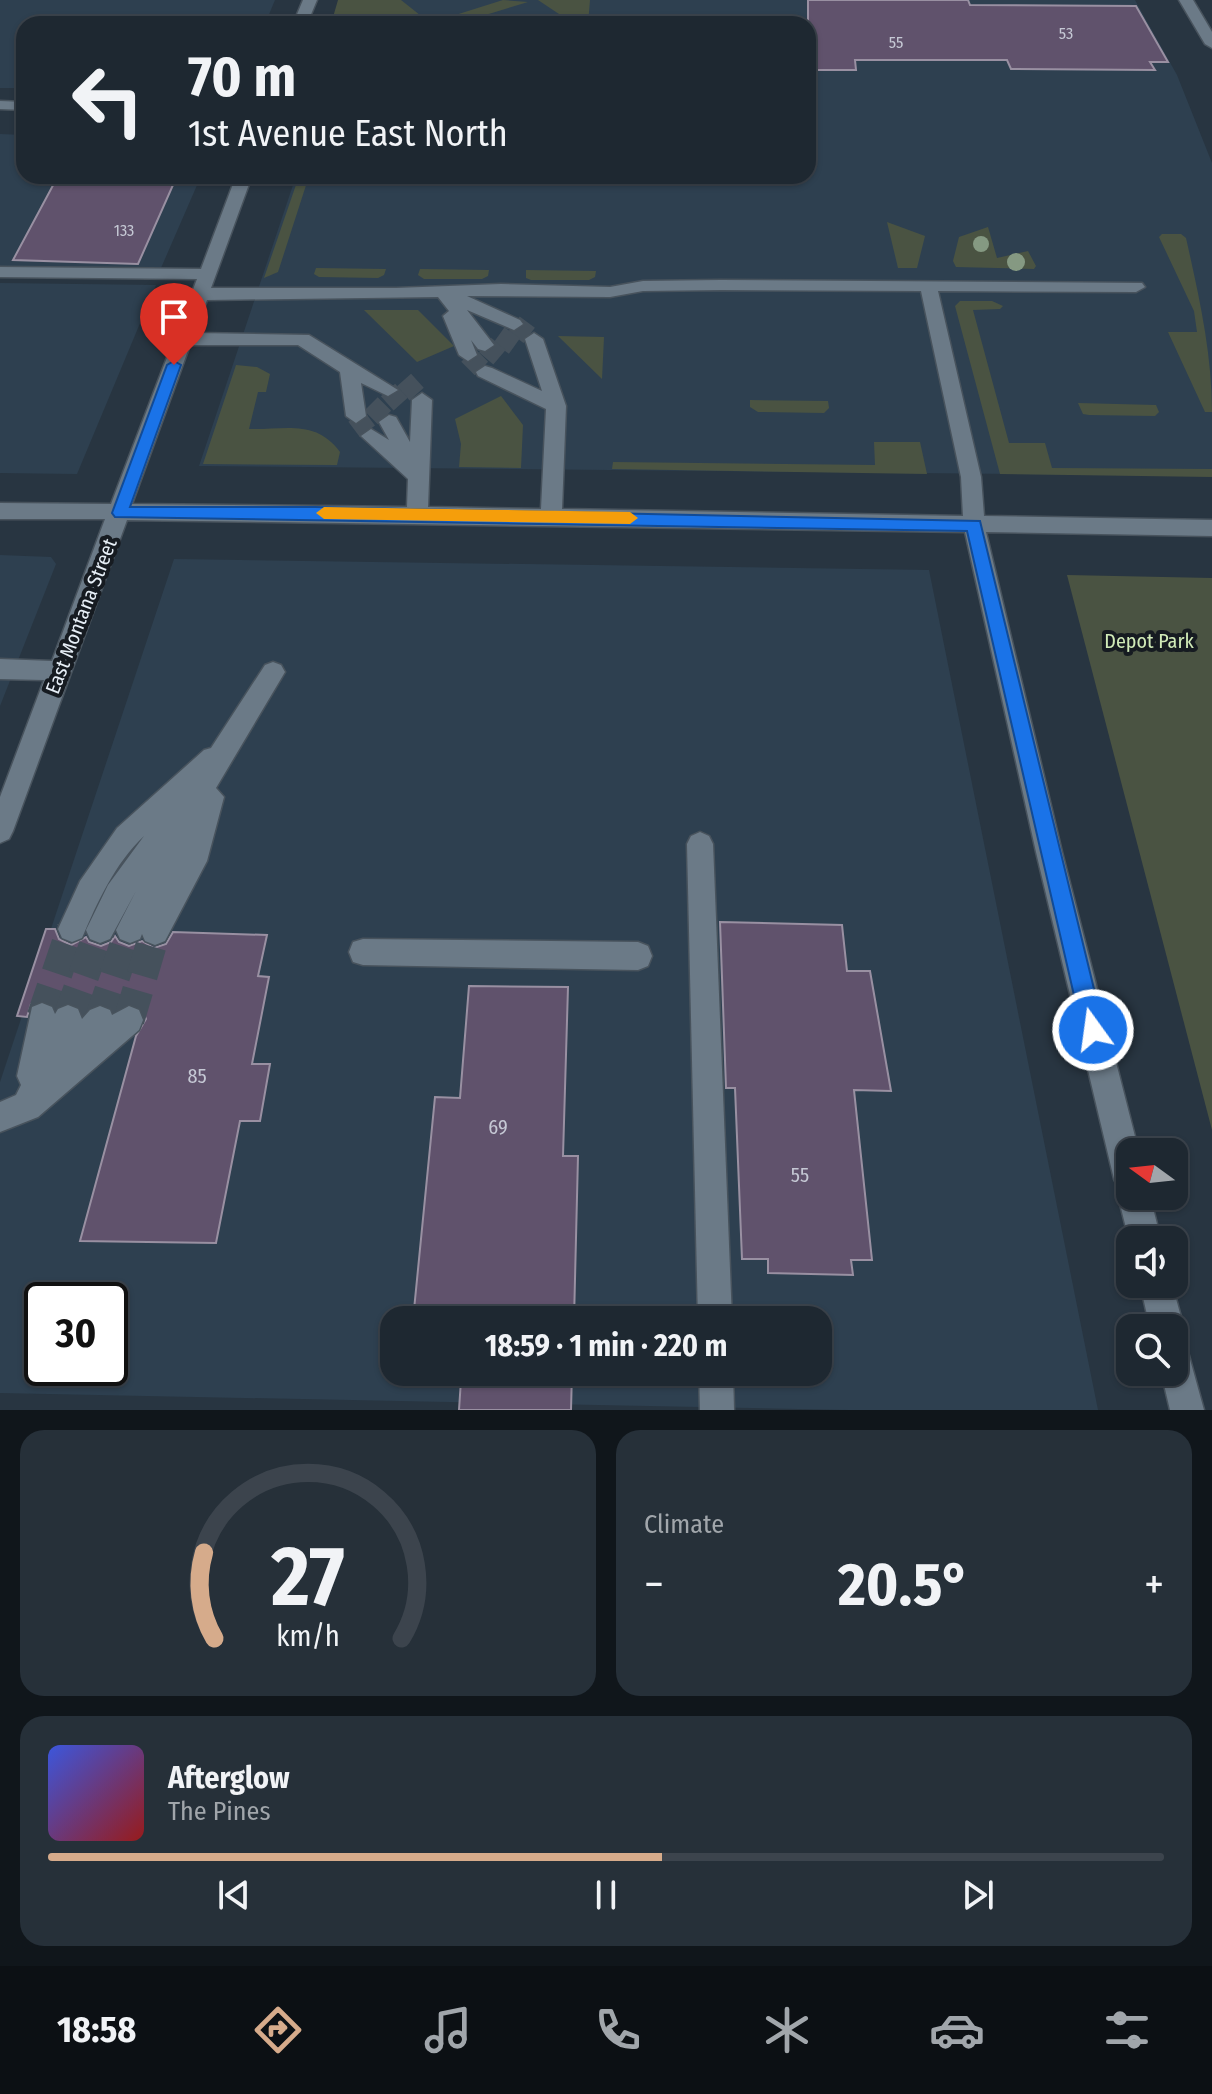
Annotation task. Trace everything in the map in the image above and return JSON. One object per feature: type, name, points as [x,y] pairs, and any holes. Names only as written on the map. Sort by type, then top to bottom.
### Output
[{"type":"street","points":[[1186,0],[1212,44]]},
{"type":"street","name":"East Montana Street","points":[[0,831],[241,184]]},
{"type":"street","points":[[0,272],[205,284],[443,292],[501,289],[610,292],[643,286],[690,285],[1136,287]]},
{"type":"street","points":[[928,285],[971,477],[974,525],[1049,852],[1120,1138]]},
{"type":"street","points":[[443,292],[499,334],[443,292]]},
{"type":"street","points":[[443,292],[468,355]]},
{"type":"street","points":[[183,339],[302,339],[349,369],[396,385]]},
{"type":"street","points":[[551,517],[556,406],[520,350],[556,406]]},
{"type":"street","points":[[349,369],[364,410]]},
{"type":"street","points":[[485,372],[556,406]]},
{"type":"street","points":[[417,475],[405,410],[417,475],[417,514]]},
{"type":"street","points":[[371,436],[417,475]]},
{"type":"street","points":[[0,511],[417,514],[1212,528]]},
{"type":"street","points":[[0,669],[61,671]]},
{"type":"street","points":[[100,930],[126,882],[224,748],[273,672]]},
{"type":"street","points":[[72,929],[89,890],[126,836],[224,748]]},
{"type":"street","points":[[142,931],[194,861],[224,748]]},
{"type":"street","points":[[700,844],[715,1306]]},
{"type":"street","points":[[363,952],[638,956]]},
{"type":"street","points":[[14,1112],[55,1018]]},
{"type":"street","points":[[14,1112],[115,1020]]},
{"type":"street","points":[[716,1386],[717,1410]]},
{"type":"street","points":[[1181,1386],[1187,1410]]},
{"type":"shaded area","points":[[0,0],[275,0],[268,16],[16,16],[16,88],[0,88]]},
{"type":"shaded area","points":[[355,0],[1135,0],[1177,75],[1212,163],[1212,476],[199,466],[293,184],[816,184],[816,16],[350,16]]},
{"type":"shaded area","points":[[0,134],[16,135],[16,184],[198,184],[161,268],[0,266]]},
{"type":"shaded area","points":[[0,283],[156,285],[77,474],[0,473]]},
{"type":"shaded area","points":[[0,555],[51,557],[56,564],[0,706]]},
{"type":"shaded area","points":[[174,559],[929,570],[1098,1410],[848,1410],[0,1393],[0,1082]]},
{"type":"green space","points":[[338,0],[401,0],[421,16],[333,16]]},
{"type":"green space","points":[[503,0],[528,2],[482,16],[452,16]]},
{"type":"green space","points":[[538,0],[590,0],[589,16],[562,16]]},
{"type":"green space","points":[[296,184],[306,184],[278,272],[264,278]]},
{"type":"green space","points":[[887,222],[925,236],[917,268],[898,268]]},
{"type":"green space","points":[[988,227],[997,258],[1028,251],[1036,266],[1034,269],[956,267],[953,261],[959,237]]},
{"type":"green space","points":[[1162,234],[1181,234],[1186,238],[1207,346],[1212,412],[1205,412],[1168,332],[1197,332],[1194,311],[1159,237]]},
{"type":"green space","points":[[316,268],[386,269],[384,275],[378,278],[319,277],[314,274]]},
{"type":"green space","points":[[420,269],[489,270],[488,276],[482,279],[424,279],[418,275]]},
{"type":"green space","points":[[526,270],[596,271],[595,277],[589,280],[531,280],[526,278]]},
{"type":"green space","points":[[960,301],[992,301],[1003,306],[1000,309],[973,310],[1009,443],[1045,443],[1052,468],[1212,469],[1212,477],[1000,474],[955,306]]},
{"type":"green space","points":[[364,310],[418,310],[454,346],[417,362]]},
{"type":"green space","points":[[558,336],[604,337],[602,379]]},
{"type":"green space","points":[[236,365],[257,367],[270,374],[266,392],[258,392],[249,429],[310,430],[331,442],[340,452],[337,465],[203,464]]},
{"type":"green space","points":[[501,396],[523,425],[521,468],[459,467],[461,444],[455,419]]},
{"type":"green space","points":[[750,400],[828,401],[829,408],[824,413],[758,412],[750,407]]},
{"type":"green space","points":[[1078,403],[1156,405],[1159,412],[1155,416],[1089,415],[1083,414]]},
{"type":"green space","points":[[874,442],[920,442],[927,474],[612,469],[613,462],[875,465]]},
{"type":"green space","name":"Depot Park","points":[[1067,575],[1212,578],[1212,1130]]},
{"type":"building","points":[[808,0],[968,0],[970,5],[1136,6],[1168,62],[1150,62],[1155,70],[1011,69],[1007,60],[855,60],[856,70],[816,70],[816,16],[808,16]]},
{"type":"building","points":[[54,184],[173,184],[138,264],[13,260]]},
{"type":"building","points":[[720,922],[842,925],[847,971],[870,971],[891,1091],[854,1090],[872,1260],[851,1260],[853,1275],[768,1273],[768,1259],[742,1259],[735,1088],[726,1088]]},
{"type":"building","points":[[46,929],[55,929],[59,939],[71,945],[86,937],[89,942],[101,946],[111,942],[115,936],[119,942],[129,946],[142,941],[154,948],[166,944],[173,932],[267,935],[258,976],[269,977],[252,1064],[270,1064],[260,1121],[240,1121],[216,1243],[80,1241],[136,1036],[146,1019],[142,1009],[130,1003],[114,1011],[99,1003],[83,1013],[79,1006],[69,1002],[55,1007],[43,1000],[31,1004],[27,1017],[17,1016]]},
{"type":"building","points":[[469,986],[568,987],[563,1156],[578,1156],[574,1306],[414,1306],[435,1097],[460,1098]]},
{"type":"building","points":[[461,1386],[572,1386],[571,1410],[459,1410]]},
{"type":"tunnel","points":[[514,324],[534,339]]},
{"type":"tunnel","points":[[499,335],[520,350]]},
{"type":"tunnel","points":[[485,345],[505,362]]},
{"type":"tunnel","points":[[468,355],[485,372]]},
{"type":"tunnel","points":[[404,380],[422,400]]},
{"type":"tunnel","points":[[388,390],[405,409]]},
{"type":"tunnel","points":[[371,404],[389,422]]},
{"type":"tunnel","points":[[356,416],[371,436]]},
{"type":"tunnel","points":[[42,1017],[72,929]]},
{"type":"tunnel","points":[[68,1019],[100,930]]},
{"type":"tunnel","points":[[100,1020],[130,930]]},
{"type":"tunnel","points":[[129,1020],[155,932]]},
{"type":"slow traffic","points":[[324,513],[630,518]]},
{"type":"route","points":[[174,365],[120,513],[315,513],[974,525],[1093,1030]]}]
